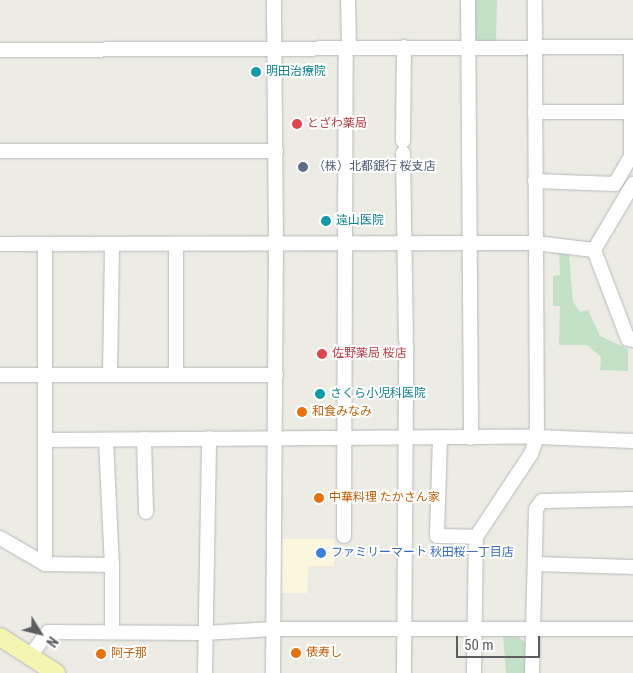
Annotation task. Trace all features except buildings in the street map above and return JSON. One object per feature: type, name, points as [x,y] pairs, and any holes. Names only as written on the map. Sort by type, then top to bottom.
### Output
[{"type":"main road","points":[[0,637],[56,673]]},
{"type":"street","points":[[273,673],[276,375],[274,0]]},
{"type":"street","points":[[344,536],[348,0]]},
{"type":"street","points":[[468,0],[471,438]]},
{"type":"street","points":[[474,673],[476,537],[531,454],[537,437],[535,0]]},
{"type":"street","points":[[404,47],[403,147],[407,438],[403,629],[404,673]]},
{"type":"street","points":[[0,50],[632,47],[631,156],[615,184],[535,181]]},
{"type":"street","points":[[535,112],[630,112]]},
{"type":"street","points":[[0,151],[276,151]]},
{"type":"street","points":[[594,250],[632,191],[619,177]]},
{"type":"street","points":[[0,244],[535,243],[594,250]]},
{"type":"street","points":[[45,244],[48,375],[45,564]]},
{"type":"street","points":[[176,244],[176,375]]},
{"type":"street","points":[[110,375],[112,245]]},
{"type":"street","points":[[594,250],[628,339],[633,340]]},
{"type":"street","points":[[0,375],[276,375]]},
{"type":"street","points":[[47,440],[537,437],[633,441]]},
{"type":"street","points":[[205,673],[209,438]]},
{"type":"street","points":[[440,438],[438,536],[476,537]]},
{"type":"street","points":[[106,440],[112,566],[112,630]]},
{"type":"street","points":[[144,440],[146,512]]},
{"type":"street","points":[[532,673],[536,509],[542,501],[633,499]]},
{"type":"street","points":[[0,538],[45,564],[112,566]]},
{"type":"street","points":[[535,564],[633,567]]},
{"type":"street","points":[[30,656],[48,632],[112,630],[205,633],[274,628],[633,629]]},
{"type":"shaded area","points":[[278,539],[334,539],[334,566],[308,566],[307,593],[278,593]]},
{"type":"green space","points":[[472,0],[497,0],[496,44],[471,44]]},
{"type":"green space","points":[[559,252],[569,254],[573,302],[580,312],[588,310],[600,336],[628,349],[628,371],[600,370],[601,357],[587,345],[559,345],[560,306],[553,306],[553,276],[560,275]]},
{"type":"green space","points":[[503,636],[519,637],[526,644],[525,673],[506,673]]},
{"type":"place","name":"明田治療院","points":[[256,72]]},
{"type":"place","name":"とざわ薬局","points":[[297,124]]},
{"type":"place","name":"（株）北都銀行 桜支店","points":[[303,167]]},
{"type":"place","name":"遠山医院","points":[[326,221]]},
{"type":"place","name":"佐野薬局 桜店","points":[[322,354]]},
{"type":"place","name":"さくら小児科医院","points":[[320,394]]},
{"type":"place","name":"和食みなみ","points":[[302,412]]},
{"type":"place","name":"中華料理 たかさん家","points":[[319,498]]},
{"type":"place","name":"ファミリーマート 秋田桜一丁目店","points":[[321,553]]},
{"type":"place","name":"俵寿し","points":[[296,653]]},
{"type":"place","name":"阿子那","points":[[101,654]]}]
